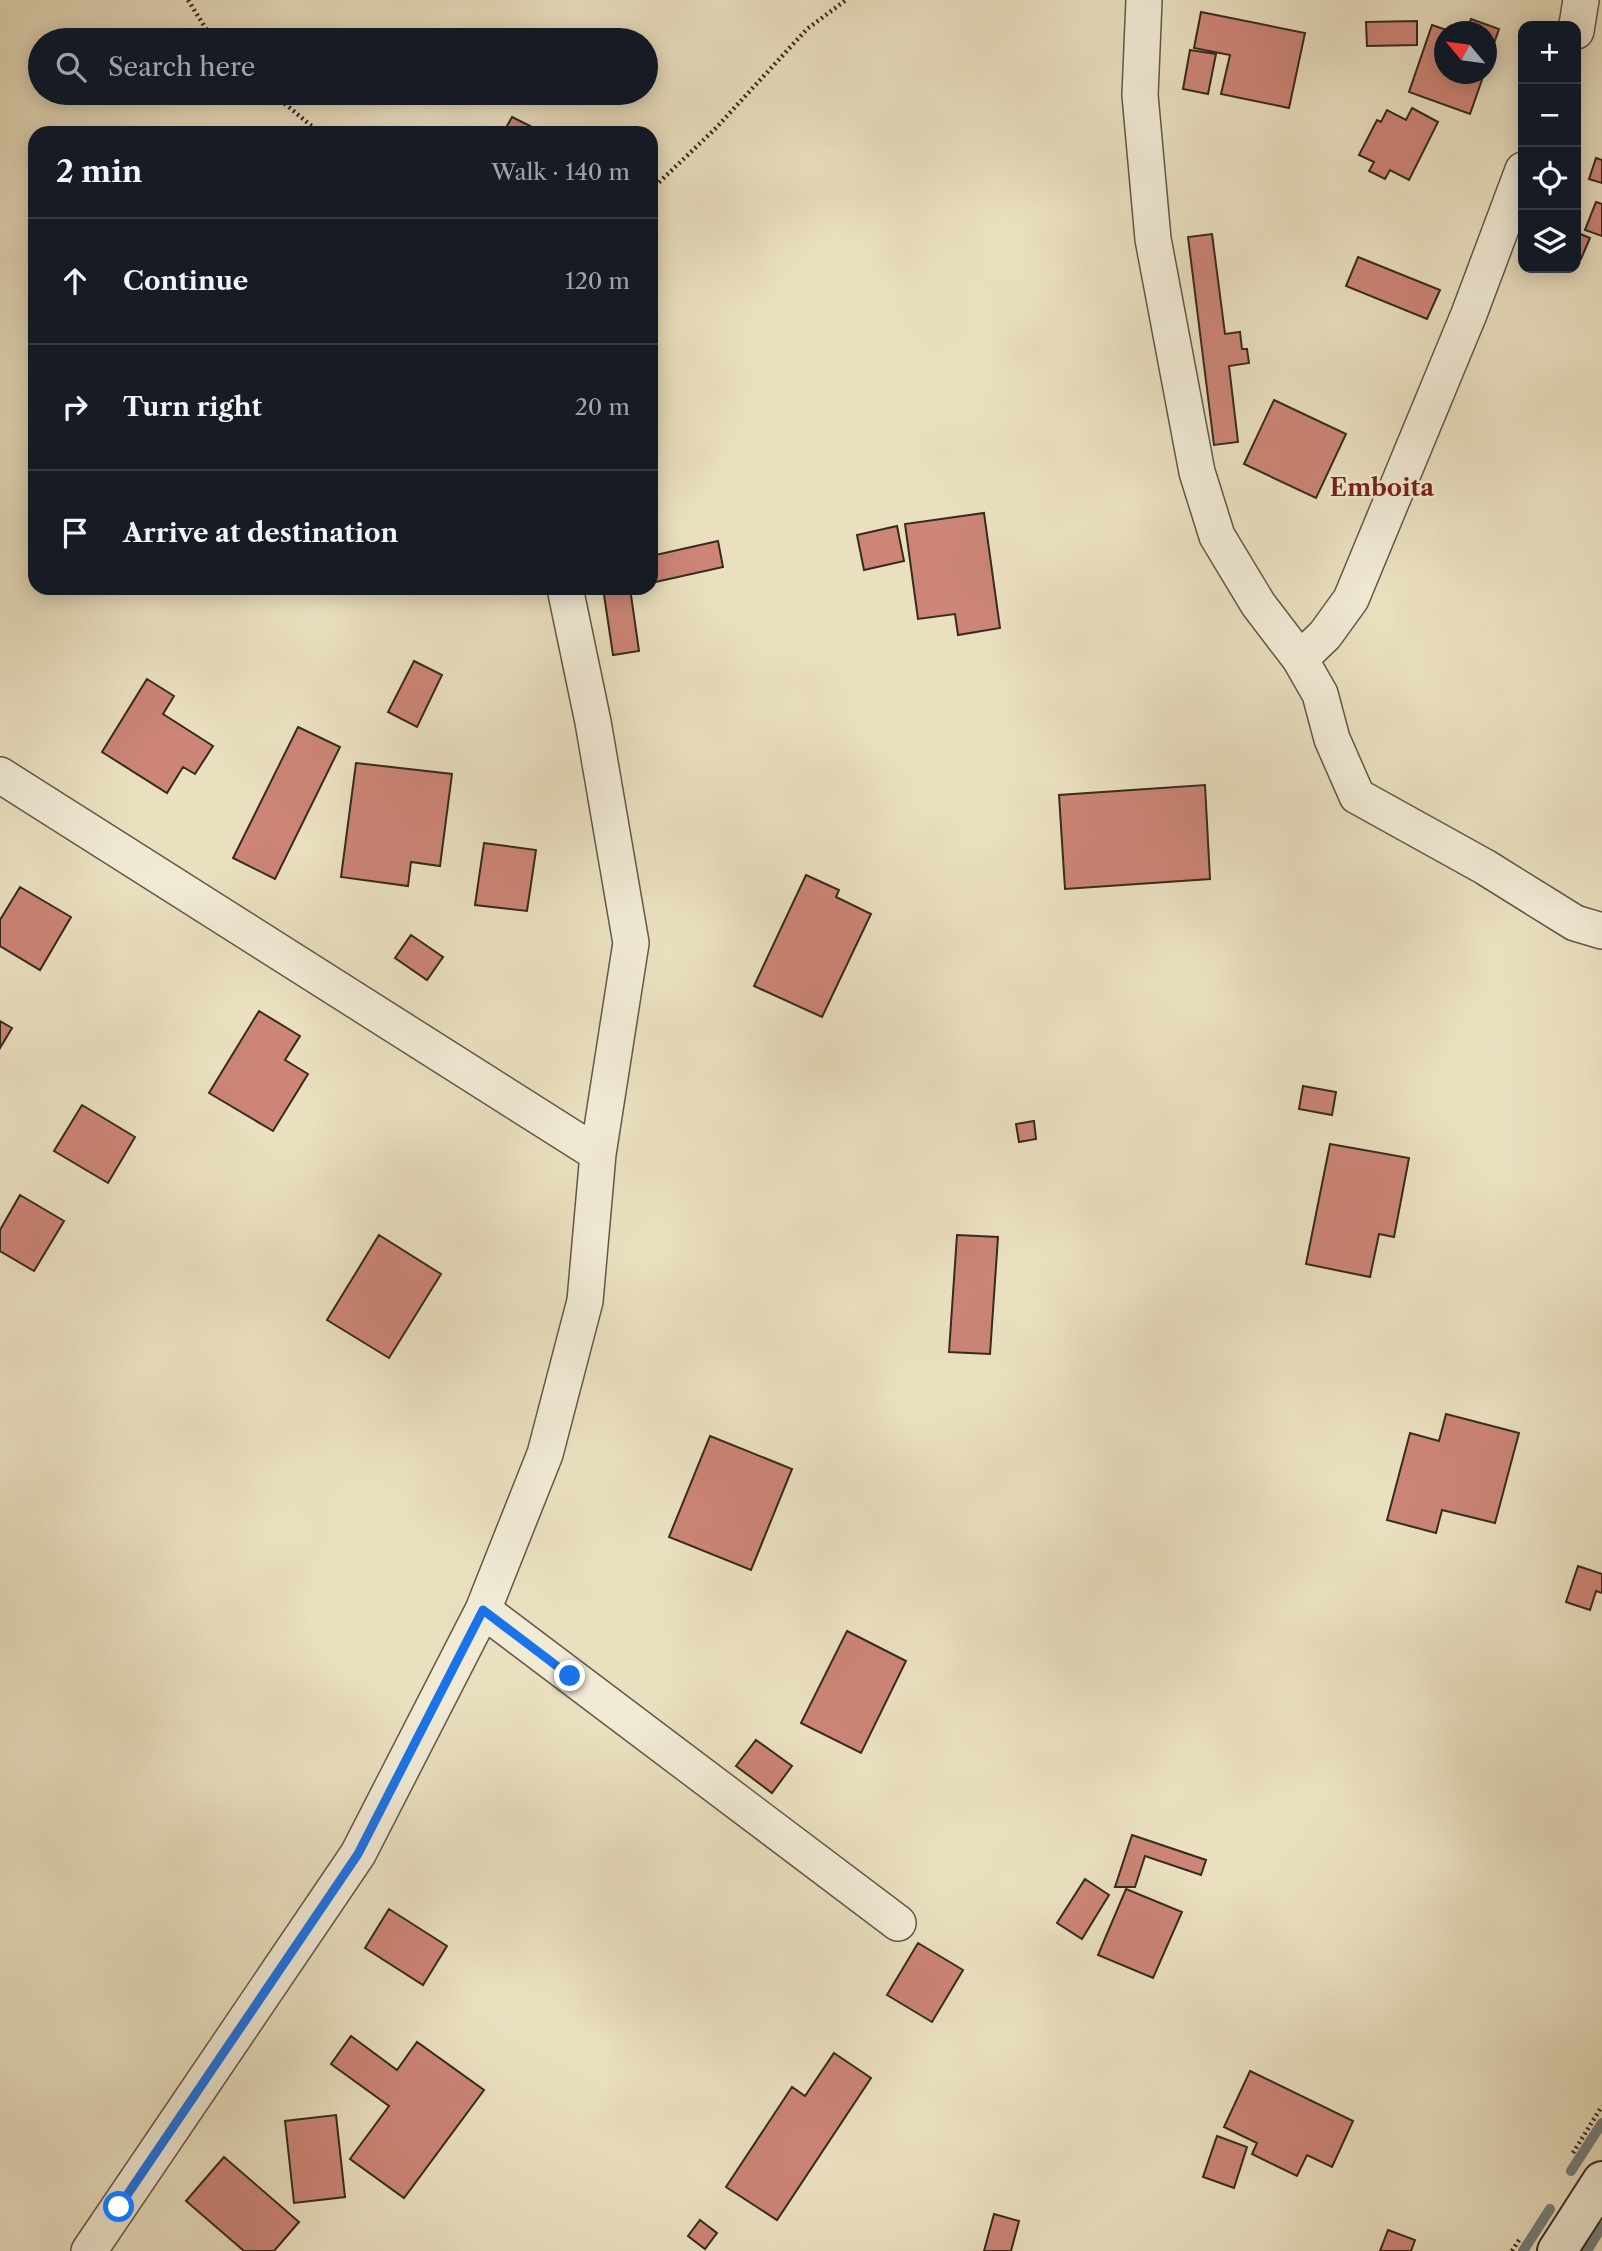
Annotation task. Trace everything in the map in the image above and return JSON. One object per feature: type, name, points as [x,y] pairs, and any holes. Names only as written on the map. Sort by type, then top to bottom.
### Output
[{"type":"street","points":[[1144,0],[1140,95],[1153,239],[1197,472],[1217,536],[1258,604],[1300,659],[1320,694],[1332,739],[1357,796],[1485,867],[1575,923],[1602,930]]},
{"type":"street","points":[[1578,21],[1581,0]]},
{"type":"street","points":[[1300,659],[1325,635],[1351,599],[1458,340],[1518,183]]},
{"type":"street","points":[[89,2251],[358,1854],[483,1610],[545,1454],[585,1301],[598,1154],[631,943],[593,722],[566,595]]},
{"type":"street","points":[[0,775],[598,1154]]},
{"type":"street","points":[[483,1610],[898,1923]]},
{"type":"street","points":[[1557,2251],[1602,2181]]},
{"type":"path","points":[[188,0],[206,28]]},
{"type":"path","points":[[658,183],[715,129],[807,29],[846,0]]},
{"type":"path","points":[[286,105],[312,126]]},
{"type":"building","points":[[1201,12],[1305,33],[1289,108],[1221,94],[1230,55],[1194,48]]},
{"type":"building","points":[[1417,21],[1417,45],[1367,46],[1366,22]]},
{"type":"building","points":[[1432,25],[1434,84],[1480,84],[1470,114],[1409,92]]},
{"type":"building","points":[[1190,50],[1216,54],[1208,94],[1183,89]]},
{"type":"building","points":[[1412,108],[1438,122],[1409,180],[1390,170],[1385,179],[1369,171],[1374,162],[1359,155],[1377,120],[1381,122],[1387,110],[1406,120]]},
{"type":"building","points":[[512,117],[530,126],[507,126]]},
{"type":"building","points":[[1596,158],[1602,160],[1602,183],[1589,179]]},
{"type":"building","points":[[1596,202],[1602,204],[1602,236],[1585,230]]},
{"type":"building","points":[[1212,234],[1225,334],[1240,332],[1242,349],[1247,349],[1249,363],[1229,366],[1238,442],[1214,445],[1188,237]]},
{"type":"building","points":[[1581,234],[1590,238],[1581,259]]},
{"type":"building","points":[[1358,257],[1440,290],[1427,319],[1346,286]]},
{"type":"building","points":[[1274,400],[1346,434],[1316,498],[1244,464]]},
{"type":"building","points":[[984,513],[1000,628],[958,635],[955,614],[918,619],[905,524]]},
{"type":"building","points":[[897,526],[904,561],[864,570],[857,535]]},
{"type":"building","points":[[718,541],[723,567],[658,581],[658,554]]},
{"type":"building","points":[[604,595],[631,595],[639,651],[613,655]]},
{"type":"building","points":[[414,661],[442,675],[417,727],[388,712]]},
{"type":"building","points":[[147,679],[174,696],[163,714],[213,746],[195,774],[183,767],[167,793],[102,752]]},
{"type":"building","points":[[298,727],[340,747],[275,879],[233,858]]},
{"type":"building","points":[[356,763],[452,774],[440,866],[411,862],[408,886],[341,877]]},
{"type":"building","points":[[1205,785],[1210,879],[1065,889],[1059,795]]},
{"type":"building","points":[[484,843],[536,850],[527,911],[475,905]]},
{"type":"building","points":[[806,875],[839,890],[836,897],[871,914],[822,1017],[754,986]]},
{"type":"building","points":[[20,887],[71,917],[40,970],[0,946],[0,920]]},
{"type":"building","points":[[411,935],[443,957],[427,980],[395,958]]},
{"type":"building","points":[[259,1011],[300,1036],[285,1060],[308,1074],[273,1131],[209,1093]]},
{"type":"building","points":[[0,1021],[12,1028],[0,1048]]},
{"type":"building","points":[[1303,1086],[1336,1092],[1332,1115],[1299,1109]]},
{"type":"building","points":[[82,1105],[135,1137],[108,1183],[54,1151]]},
{"type":"building","points":[[1034,1121],[1036,1139],[1019,1142],[1016,1124]]},
{"type":"building","points":[[1330,1144],[1409,1158],[1394,1237],[1379,1234],[1370,1277],[1306,1264]]},
{"type":"building","points":[[20,1195],[64,1221],[34,1271],[0,1251],[0,1230]]},
{"type":"building","points":[[379,1235],[441,1274],[389,1358],[327,1320]]},
{"type":"building","points":[[957,1235],[998,1237],[990,1354],[949,1352]]},
{"type":"building","points":[[1446,1414],[1519,1433],[1495,1523],[1442,1510],[1436,1533],[1387,1520],[1410,1433],[1439,1441]]},
{"type":"building","points":[[710,1436],[792,1469],[751,1570],[669,1537]]},
{"type":"building","points":[[1578,1566],[1602,1574],[1602,1593],[1596,1591],[1590,1610],[1566,1602]]},
{"type":"building","points":[[847,1631],[906,1661],[861,1753],[801,1723]]},
{"type":"building","points":[[756,1740],[792,1766],[772,1793],[736,1766]]},
{"type":"building","points":[[1132,1835],[1206,1860],[1201,1875],[1145,1856],[1135,1887],[1115,1887]]},
{"type":"building","points":[[1085,1879],[1109,1895],[1082,1939],[1057,1923]]},
{"type":"building","points":[[1126,1889],[1182,1912],[1153,1978],[1098,1955]]},
{"type":"building","points":[[389,1909],[447,1946],[423,1985],[365,1948]]},
{"type":"building","points":[[918,1943],[963,1970],[932,2022],[887,1995]]},
{"type":"building","points":[[351,2036],[397,2070],[417,2042],[484,2090],[404,2198],[350,2159],[389,2106],[331,2064]]},
{"type":"building","points":[[834,2053],[871,2078],[777,2220],[726,2187],[792,2087],[805,2096]]},
{"type":"building","points":[[1250,2071],[1353,2121],[1332,2167],[1307,2155],[1297,2176],[1252,2154],[1257,2143],[1224,2127]]},
{"type":"building","points":[[336,2115],[345,2197],[294,2203],[285,2121]]},
{"type":"building","points":[[1217,2136],[1247,2147],[1234,2188],[1203,2177]]},
{"type":"building","points":[[224,2157],[299,2222],[274,2251],[244,2251],[186,2201]]},
{"type":"building","points":[[994,2214],[1019,2221],[1011,2251],[984,2251]]},
{"type":"building","points":[[700,2220],[717,2233],[705,2249],[688,2236]]},
{"type":"building","points":[[1388,2230],[1415,2240],[1411,2251],[1380,2251]]},
{"type":"waterway","points":[[1571,2171],[1602,2123]]},
{"type":"waterway","points":[[1523,2251],[1550,2209]]},
{"type":"waterway","points":[[1587,2251],[1602,2226]]},
{"type":"district","name":"Emboita","points":[[1382,487]]},
{"type":"route","points":[[119,2207],[358,1854],[483,1610],[570,1676]]}]
